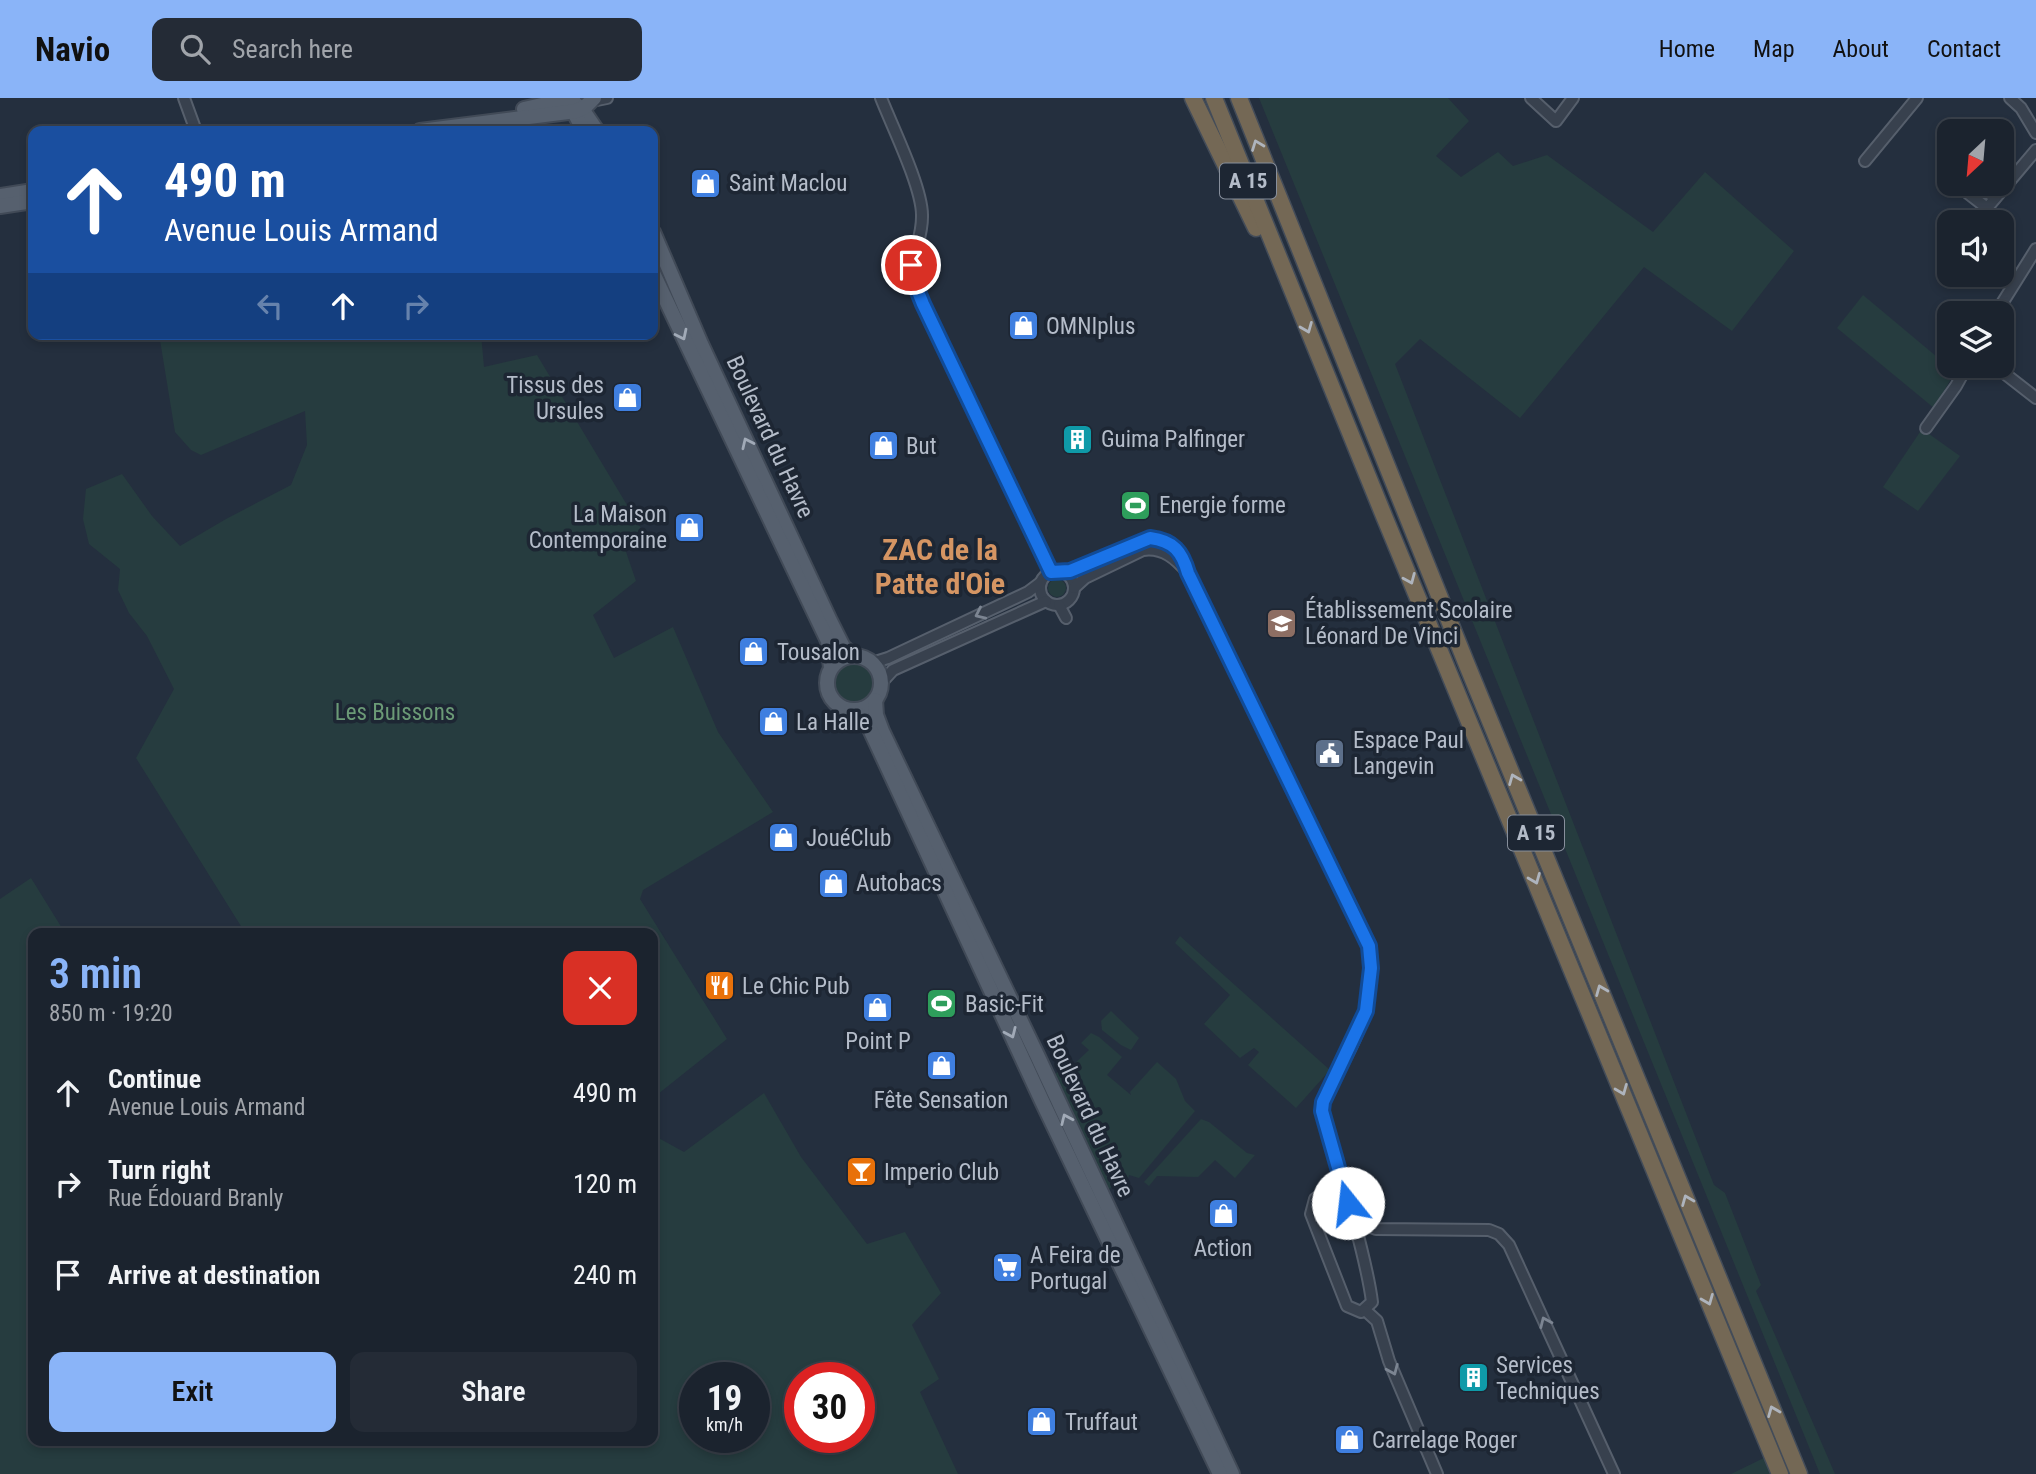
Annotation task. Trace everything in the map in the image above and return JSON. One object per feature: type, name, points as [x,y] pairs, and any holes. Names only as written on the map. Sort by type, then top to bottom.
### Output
[{"type":"highway","points":[[1193,98],[1272,260],[1281,265]]},
{"type":"highway","name":"A 15","points":[[1214,98],[1780,1474]]},
{"type":"highway","name":"A 15","points":[[1239,98],[1467,664],[1799,1474]]},
{"type":"main road","points":[[455,126],[517,120],[581,101]]},
{"type":"main road","points":[[581,101],[584,126]]},
{"type":"main road","points":[[581,101],[594,126]]},
{"type":"main road","points":[[581,101],[603,126]]},
{"type":"main road","points":[[0,196],[28,192]]},
{"type":"main road","points":[[0,206],[28,202]]},
{"type":"main road","name":"Boulevard du Havre","points":[[658,244],[701,344],[835,631],[843,647],[854,656]]},
{"type":"main road","name":"Boulevard du Havre","points":[[658,284],[828,641],[831,652],[831,668],[827,680],[829,695],[840,707],[862,717],[870,729],[1042,1101],[1220,1474]]},
{"type":"main road","points":[[831,668],[841,659],[854,656],[872,663],[879,674],[881,682],[875,700],[864,708],[851,710]]},
{"type":"main road","name":"Boulevard du Havre","points":[[875,700],[876,715],[882,731],[1037,1055],[1232,1474]]},
{"type":"street","points":[[184,98],[194,126]]},
{"type":"street","points":[[581,101],[607,98]]},
{"type":"street","points":[[881,98],[920,199],[922,227],[911,265],[916,289],[1051,572]]},
{"type":"street","points":[[1531,98],[1556,121],[1573,98]]},
{"type":"street","points":[[1865,161],[1917,98]]},
{"type":"street","points":[[2010,98],[2021,108],[2036,133]]},
{"type":"street","points":[[1972,196],[1987,208],[2036,150]]},
{"type":"street","points":[[2004,301],[2036,249]]},
{"type":"street","points":[[1926,428],[1960,378]]},
{"type":"street","points":[[2011,378],[2036,398]]},
{"type":"street","points":[[872,663],[1028,592],[1051,572],[1065,573],[1150,538],[1159,539],[1178,550],[1369,946],[1371,968],[1366,1011],[1323,1102],[1322,1111],[1370,1283],[1372,1302],[1365,1310],[1356,1311],[1346,1306],[1311,1214],[1315,1199],[1326,1192],[1333,1178],[1336,1163]]},
{"type":"street","points":[[1040,583],[1040,593],[1046,601],[1059,605],[1068,601],[1074,588],[1085,578],[1143,550],[1160,551],[1176,559],[1188,573]]},
{"type":"street","points":[[1065,573],[1074,588]]},
{"type":"street","points":[[881,682],[893,670],[1046,601]]},
{"type":"street","points":[[1059,605],[1066,618]]},
{"type":"street","points":[[1326,1192],[1338,1195],[1348,1203]]},
{"type":"street","points":[[1353,1220],[1376,1229],[1489,1230],[1499,1234],[1514,1256],[1614,1474]]},
{"type":"street","points":[[1365,1310],[1377,1321],[1389,1361],[1437,1474]]},
{"type":"green space","points":[[1259,98],[1448,98],[1469,121],[1436,156],[1461,177],[1498,152],[1513,166],[1547,155],[1653,232],[1705,172],[1794,251],[1732,331],[1644,267],[1520,418],[1420,339],[1395,364],[1714,1185],[1725,1193],[1761,1285],[1756,1291],[1835,1474],[1820,1474]]},
{"type":"green space","points":[[1863,295],[1937,357],[1937,378],[1952,378],[1934,408],[1837,328]]},
{"type":"green space","name":"Les Buissons","points":[[160,340],[482,340],[484,367],[537,355],[642,530],[623,543],[636,581],[593,615],[614,658],[673,627],[718,732],[773,812],[643,890],[640,899],[727,1039],[658,1094],[658,928],[242,928],[136,758],[174,689],[147,636],[129,613],[118,590],[120,569],[89,544],[83,519],[86,489],[122,474],[152,516],[180,546],[291,485],[307,445],[305,411],[201,455],[191,450],[175,432]]},
{"type":"green space","points":[[1922,429],[1960,456],[1918,511],[1883,487]]},
{"type":"green space","points":[[1057,579],[1064,581],[1064,595],[1057,597],[1050,595],[1048,588],[1050,581]]},
{"type":"green space","points":[[853,662],[868,668],[874,683],[868,698],[853,704],[838,698],[832,683],[838,668]]},
{"type":"green space","points":[[31,878],[62,928],[28,928],[28,1446],[658,1446],[658,1138],[684,1152],[764,1093],[801,1157],[867,1244],[905,1232],[941,1293],[912,1325],[939,1379],[920,1392],[958,1474],[0,1474],[0,899]]},
{"type":"green space","points":[[1180,936],[1330,1070],[1296,1108],[1248,1065],[1259,1052],[1254,1048],[1240,1058],[1204,1024],[1230,995],[1175,943]]},
{"type":"green space","points":[[1111,1011],[1139,1038],[1131,1050],[1102,1030],[1101,1021]]},
{"type":"green space","points":[[1091,1033],[1122,1057],[1107,1075],[1131,1095],[1130,1092],[1157,1062],[1176,1079],[1185,1101],[1195,1111],[1139,1178],[1129,1175],[1128,1179],[1107,1190],[1054,1075],[1068,1064],[1072,1066],[1089,1050],[1081,1043]]},
{"type":"green space","points":[[1201,1119],[1209,1122],[1247,1153],[1255,1155],[1235,1178],[1215,1160],[1198,1177],[1157,1176],[1149,1186],[1144,1182]]},
{"type":"green space","points":[[1772,1454],[1780,1474],[1731,1474]]},
{"type":"place","name":"Saint Maclou","points":[[706,183]]},
{"type":"place","name":"OMNIplus","points":[[1023,326]]},
{"type":"place","name":"Tissus des Ursules","points":[[627,398]]},
{"type":"place","name":"Guima Palfinger","points":[[1078,439]]},
{"type":"place","name":"But","points":[[883,446]]},
{"type":"place","name":"Energie forme","points":[[1136,505]]},
{"type":"place","name":"La Maison Contemporaine","points":[[690,527]]},
{"type":"place","name":"Établissement Scolaire Léonard De Vinci","points":[[1282,623]]},
{"type":"place","name":"Tousalon","points":[[754,652]]},
{"type":"place","name":"La Halle","points":[[773,722]]},
{"type":"place","name":"Espace Paul Langevin","points":[[1330,753]]},
{"type":"place","name":"JouéClub","points":[[783,838]]},
{"type":"place","name":"Autobacs","points":[[833,883]]},
{"type":"place","name":"Le Chic Pub","points":[[719,986]]},
{"type":"place","name":"Basic-Fit","points":[[942,1004]]},
{"type":"place","name":"Point P","points":[[878,1007]]},
{"type":"place","name":"Fête Sensation","points":[[941,1066]]},
{"type":"place","name":"Imperio Club","points":[[861,1172]]},
{"type":"place","name":"Action","points":[[1223,1214]]},
{"type":"place","name":"A Feira de Portugal","points":[[1007,1268]]},
{"type":"place","name":"Services Techniques","points":[[1473,1378]]},
{"type":"place","name":"Truffaut","points":[[1042,1422]]},
{"type":"place","name":"Carrelage Roger","points":[[1349,1440]]},
{"type":"district","name":"ZAC de la Patte d'Oie","points":[[940,566]]},
{"type":"route","points":[[911,265],[916,289],[1051,572],[1065,573],[1081,568],[1143,539],[1159,539],[1178,550],[1335,872],[1369,946],[1371,968],[1371,990],[1363,1021],[1323,1102],[1322,1111],[1348,1203]]}]
